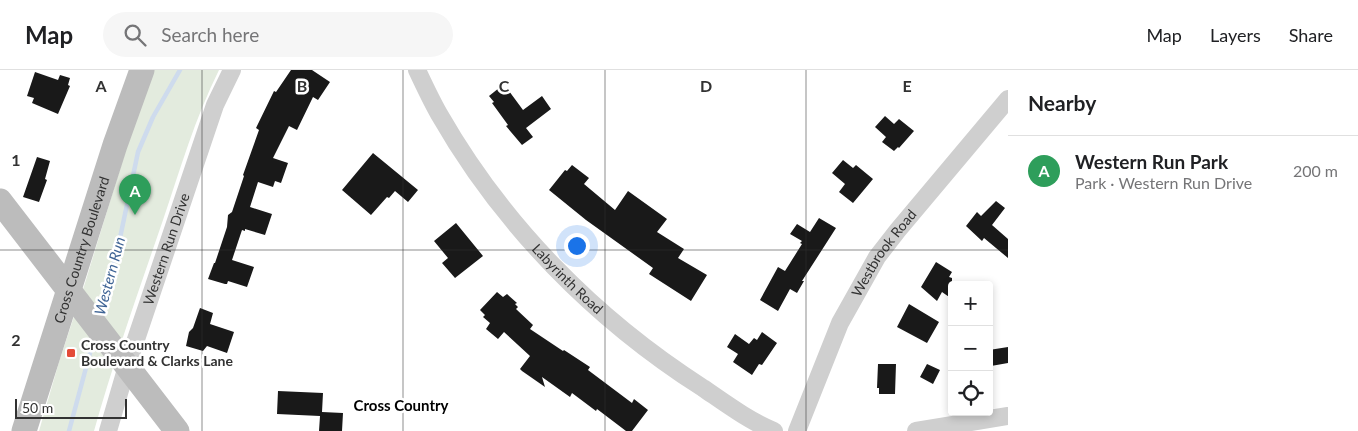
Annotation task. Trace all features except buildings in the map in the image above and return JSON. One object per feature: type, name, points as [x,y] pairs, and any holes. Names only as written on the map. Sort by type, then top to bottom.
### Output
[{"type":"main road","name":"Cross Country Boulevard","points":[[24,431],[120,130],[142,70]]},
{"type":"main road","points":[[0,201],[177,431]]},
{"type":"street","name":"Western Run Drive","points":[[108,431],[127,366],[215,105],[232,70]]},
{"type":"street","name":"Labyrinth Road","points":[[417,70],[438,113],[477,174],[500,206],[551,264],[613,322],[645,348],[685,377],[744,415],[774,431]]},
{"type":"street","name":"Westbrook Road","points":[[797,431],[840,323],[877,258],[898,230],[1008,99]]},
{"type":"street","points":[[916,431],[1008,416]]},
{"type":"shaded area","points":[[154,70],[219,70],[188,144],[118,351],[94,431],[39,431],[143,94]]},
{"type":"waterway","name":"Western Run","points":[[100,316],[120,238],[138,152],[153,117],[180,70]]},
{"type":"waterway","name":"Western Run","points":[[69,431],[94,338]]},
{"type":"place","name":"Western Run Park","points":[[135,215]]},
{"type":"place","name":"Cross Country Boulevard & Clarks Lane","points":[[71,353]]},
{"type":"district","name":"Cross Country","points":[[401,406]]}]
